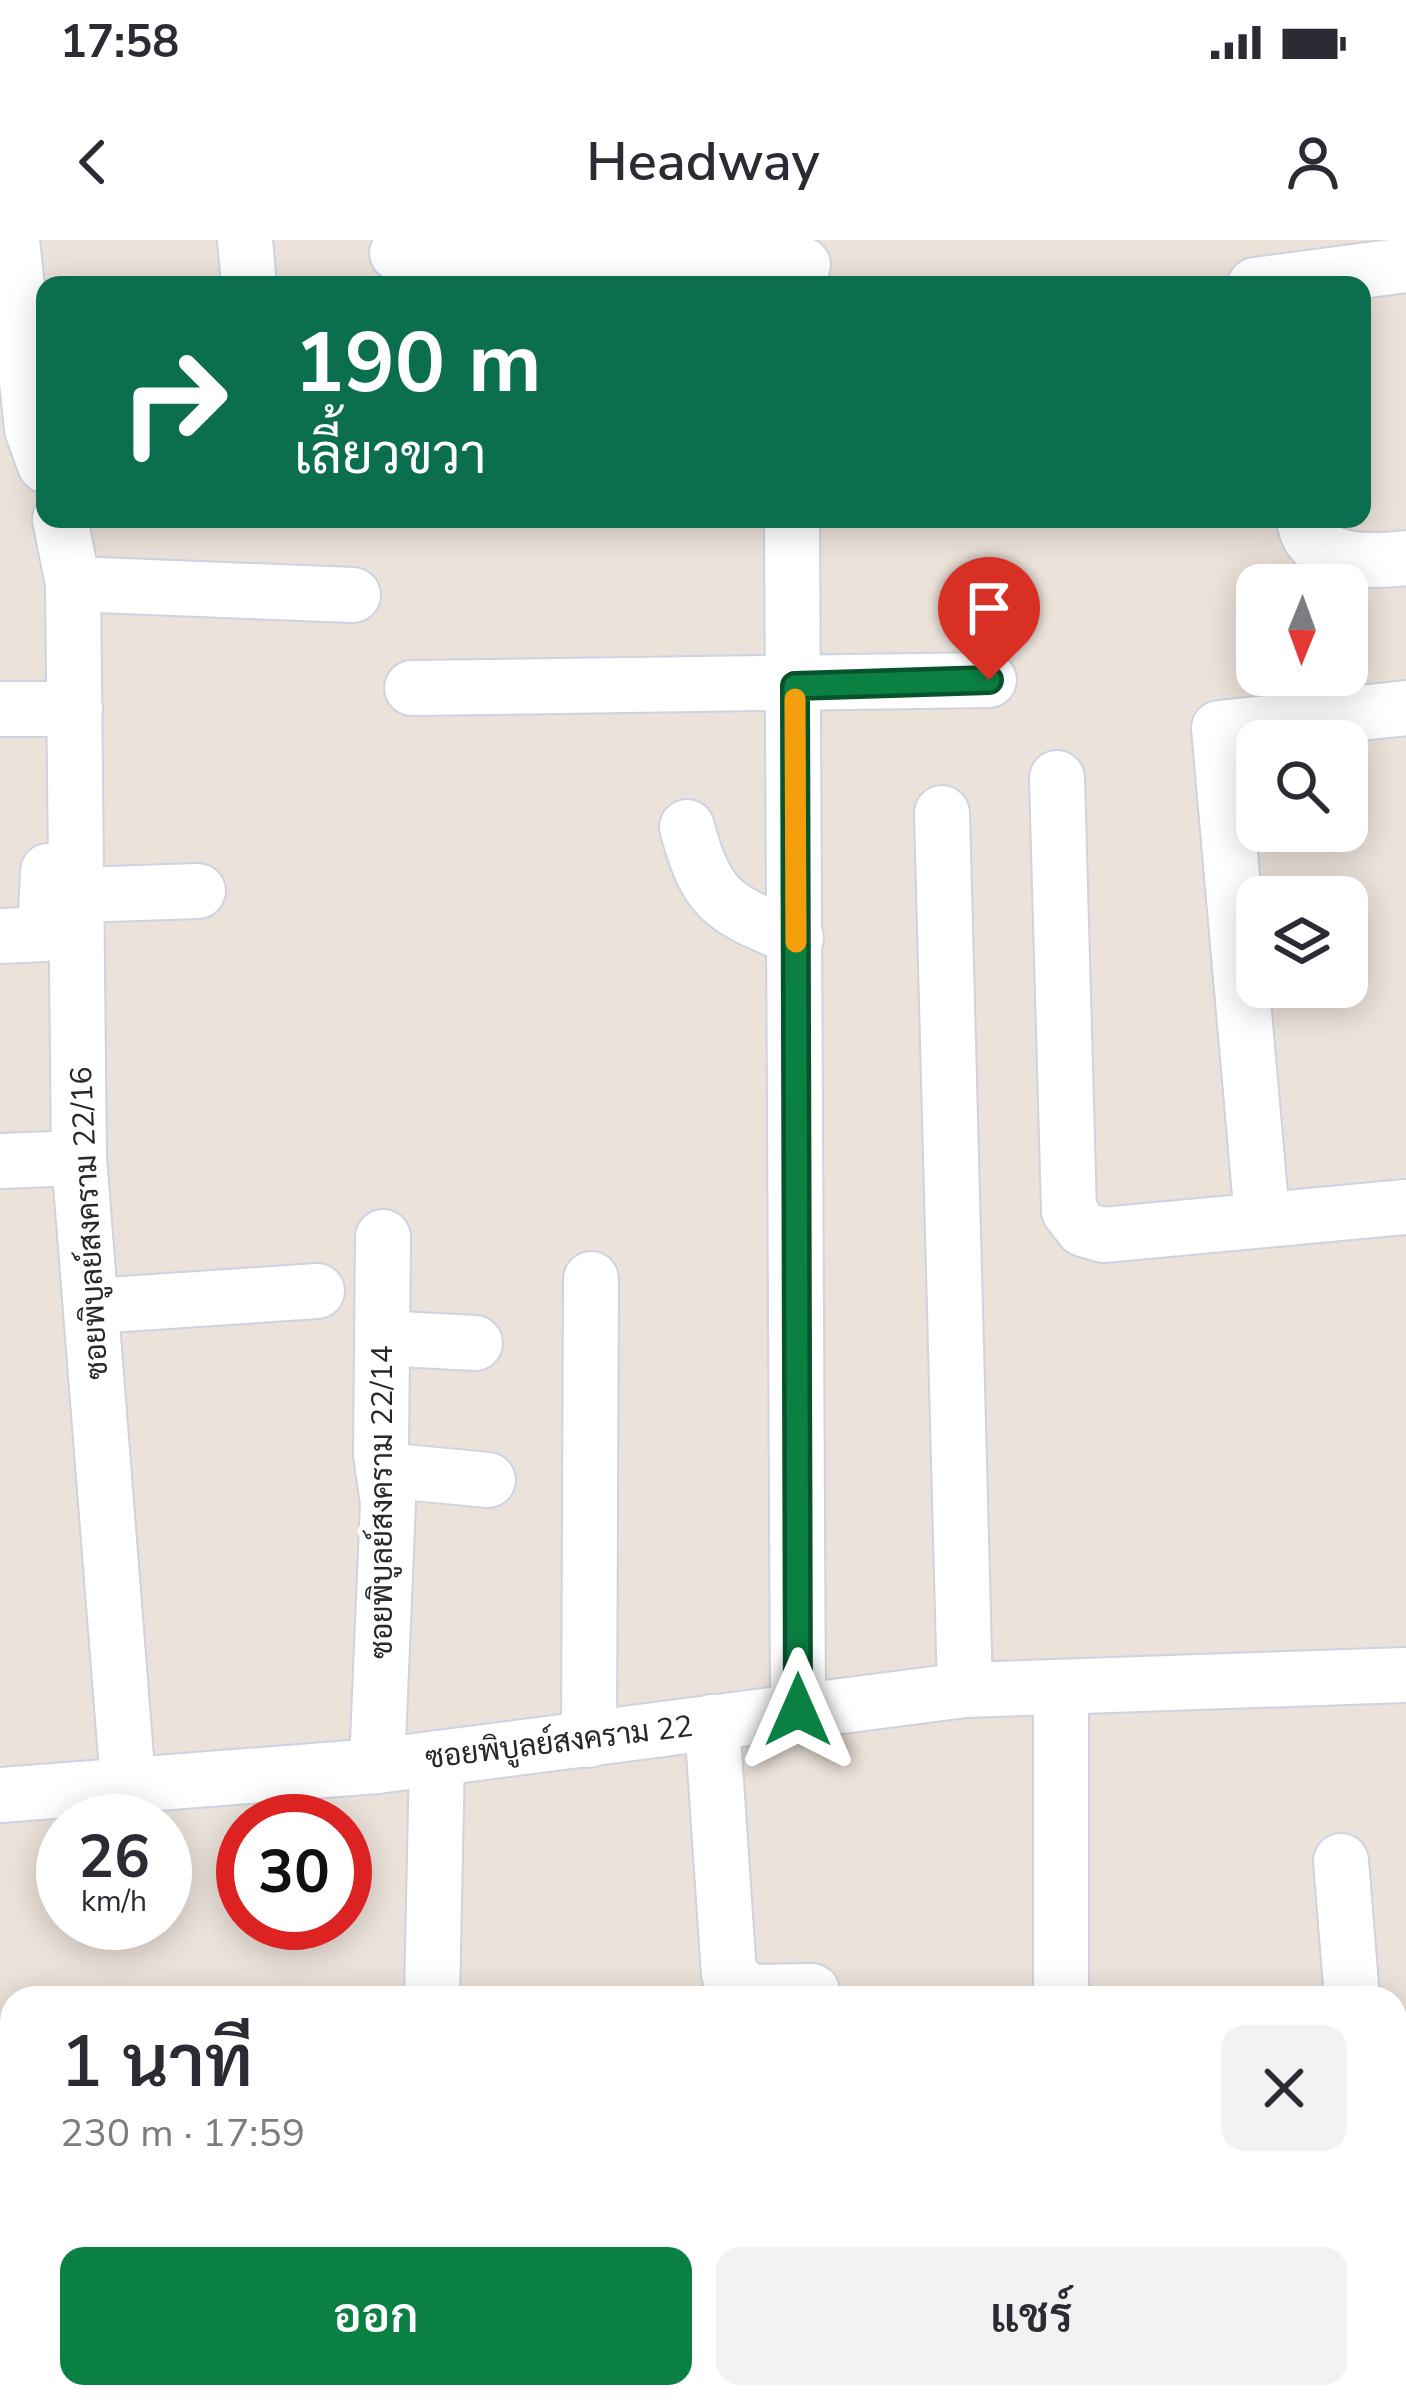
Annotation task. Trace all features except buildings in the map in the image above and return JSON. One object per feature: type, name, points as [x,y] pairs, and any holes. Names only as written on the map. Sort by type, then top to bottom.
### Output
[{"type":"street","points":[[12,240],[36,406]]},
{"type":"street","points":[[245,240],[248,276]]},
{"type":"street","points":[[397,253],[802,264]]},
{"type":"street","points":[[1325,276],[1406,265]]},
{"type":"street","name":"ซอยพิบูลย์สงคราม 22/16","points":[[62,528],[73,584],[75,709],[52,877],[93,1306],[128,1783]]},
{"type":"street","points":[[792,528],[798,1710]]},
{"type":"street","points":[[1305,528],[1320,550],[1369,562],[1406,558]]},
{"type":"street","points":[[73,584],[353,595]]},
{"type":"street","points":[[412,688],[989,680]]},
{"type":"street","points":[[1262,1217],[1219,728],[1406,708]]},
{"type":"street","points":[[0,709],[75,709]]},
{"type":"street","points":[[1057,778],[1069,1211],[1083,1228],[1103,1235],[1406,1207]]},
{"type":"street","points":[[942,813],[965,1690]]},
{"type":"street","points":[[687,827],[700,875],[720,900],[796,938]]},
{"type":"street","points":[[0,936],[45,934],[52,877],[198,891]]},
{"type":"street","points":[[0,1161],[80,1158]]},
{"type":"street","name":"ซอยพิบูลย์สงคราม 22/14","points":[[377,1766],[388,1503],[383,1470],[383,1238]]},
{"type":"street","points":[[589,1739],[591,1279]]},
{"type":"street","points":[[93,1306],[317,1291]]},
{"type":"street","points":[[382,1338],[475,1342]]},
{"type":"street","points":[[383,1470],[488,1480]]},
{"type":"street","name":"ซอยพิบูลย์สงคราม 22","points":[[0,1795],[377,1766],[965,1690],[1406,1676]]},
{"type":"street","points":[[1060,1986],[1061,1690]]},
{"type":"street","points":[[712,1722],[729,1974],[742,1986]]},
{"type":"street","points":[[432,1986],[437,1758]]},
{"type":"street","points":[[1342,1861],[1351,1986]]},
{"type":"slow traffic","points":[[795,699],[796,942]]},
{"type":"route","points":[[798,1710],[795,686],[989,680]]}]
